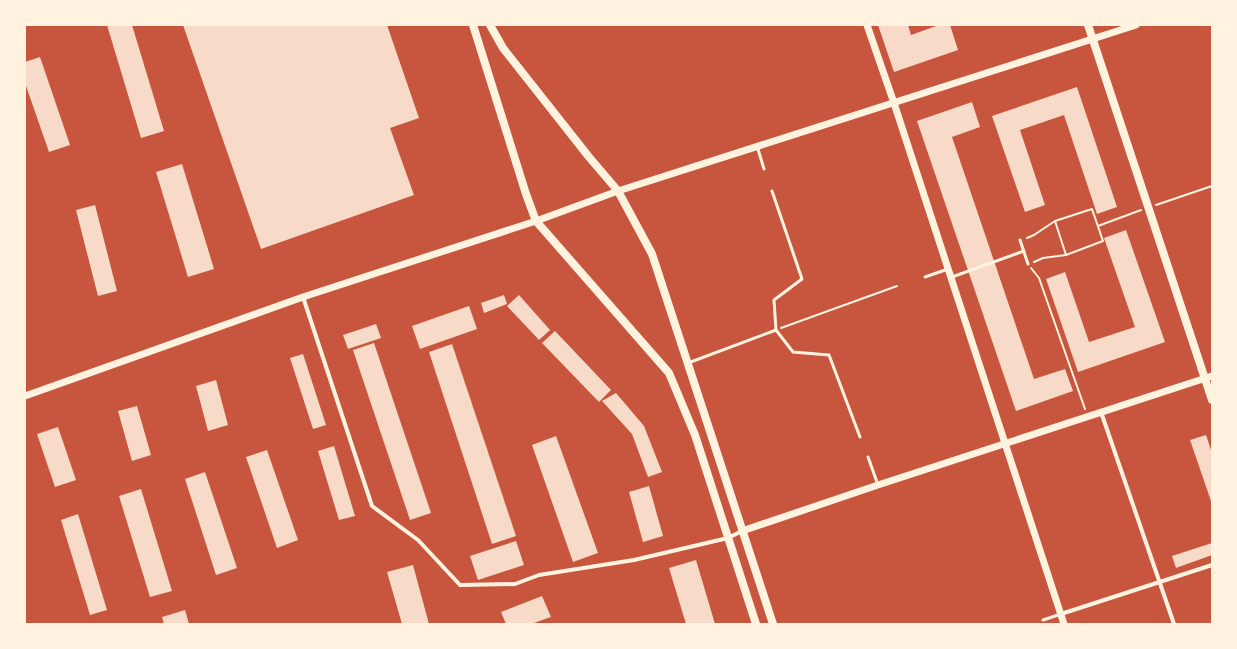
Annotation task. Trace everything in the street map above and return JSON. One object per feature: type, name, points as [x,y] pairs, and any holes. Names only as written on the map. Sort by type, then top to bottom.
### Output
[{"type":"main road","points":[[473,25],[526,194],[536,221],[669,373],[695,435],[756,624]]},
{"type":"main road","points":[[490,25],[503,48],[589,157],[618,191],[652,254],[773,624]]},
{"type":"main road","points":[[1088,25],[1149,208],[1208,377],[1212,400]]},
{"type":"street","points":[[867,25],[894,103],[1064,624]]},
{"type":"street","points":[[25,396],[303,297],[536,221],[618,191],[1136,25]]},
{"type":"street","points":[[303,297],[372,506],[418,540],[460,585],[515,584],[539,575],[634,560],[728,538],[742,531],[878,485],[1208,377]]},
{"type":"street","points":[[1100,412],[1174,624]]},
{"type":"street","points":[[1061,614],[1212,565]]},
{"type":"lane","points":[[757,146],[764,168]]},
{"type":"lane","points":[[772,191],[802,279],[774,300],[776,330],[793,352],[829,355],[860,437]]},
{"type":"lane","points":[[1020,240],[1028,264]]},
{"type":"lane","points":[[950,277],[1024,251]]},
{"type":"lane","points":[[925,276],[948,269]]},
{"type":"lane","points":[[687,363],[776,330]]},
{"type":"lane","points":[[868,457],[878,485]]},
{"type":"lane","points":[[1043,620],[1061,614]]},
{"type":"path","points":[[1098,226],[1212,186]]},
{"type":"path","points":[[1034,235],[1055,221],[1092,209],[1104,241],[1066,255],[1043,258],[1028,264],[1039,278],[1088,417]]},
{"type":"path","points":[[1055,221],[1066,255]]},
{"type":"path","points":[[776,330],[897,286]]},
{"type":"building","points":[[107,25],[132,25],[164,131],[141,138]]},
{"type":"building","points":[[183,25],[387,25],[419,118],[390,128],[414,195],[261,249]]},
{"type":"building","points":[[878,25],[908,25],[911,35],[939,25],[950,25],[958,50],[894,72]]},
{"type":"building","points":[[40,57],[70,145],[49,152],[25,83],[25,62]]},
{"type":"building","points":[[1077,87],[1117,207],[1097,214],[1064,115],[1020,130],[1045,205],[1025,212],[992,116]]},
{"type":"building","points":[[972,102],[980,127],[952,137],[1034,379],[1065,369],[1073,391],[1016,411],[917,121]]},
{"type":"building","points":[[182,164],[214,269],[188,277],[156,172]]},
{"type":"building","points":[[95,205],[117,291],[98,296],[76,210]]},
{"type":"building","points":[[1126,230],[1165,342],[1078,372],[1046,279],[1065,272],[1089,342],[1135,327],[1104,238]]},
{"type":"building","points":[[504,295],[507,304],[484,313],[481,303]]},
{"type":"building","points":[[519,295],[550,330],[539,340],[507,306]]},
{"type":"building","points":[[469,306],[477,329],[420,349],[412,326]]},
{"type":"building","points":[[376,324],[381,338],[348,349],[343,335]]},
{"type":"building","points":[[555,331],[611,390],[599,402],[542,343]]},
{"type":"building","points":[[374,343],[431,513],[410,520],[353,350]]},
{"type":"building","points":[[452,344],[516,536],[492,544],[429,352]]},
{"type":"building","points":[[303,354],[326,425],[313,429],[290,358]]},
{"type":"building","points":[[216,380],[228,425],[208,431],[196,386]]},
{"type":"building","points":[[616,393],[644,426],[662,472],[648,477],[632,434],[602,401]]},
{"type":"building","points":[[137,406],[151,455],[132,461],[118,411]]},
{"type":"building","points":[[58,427],[76,480],[55,487],[37,434]]},
{"type":"building","points":[[1206,435],[1212,453],[1212,504],[1190,440]]},
{"type":"building","points":[[556,436],[598,553],[573,562],[532,445]]},
{"type":"building","points":[[334,446],[355,516],[339,520],[318,451]]},
{"type":"building","points":[[267,450],[298,540],[277,548],[246,457]]},
{"type":"building","points":[[205,472],[237,568],[216,575],[185,479]]},
{"type":"building","points":[[649,486],[663,536],[643,542],[629,492]]},
{"type":"building","points":[[141,489],[172,591],[150,597],[119,496]]},
{"type":"building","points":[[78,514],[107,610],[90,615],[61,520]]},
{"type":"building","points":[[516,541],[524,565],[478,580],[470,556]]},
{"type":"building","points":[[1212,543],[1212,555],[1176,568],[1172,556]]},
{"type":"building","points":[[696,560],[715,624],[686,624],[669,568]]},
{"type":"building","points":[[413,565],[429,624],[402,624],[387,572]]},
{"type":"building","points":[[542,596],[551,617],[531,624],[506,624],[501,612]]},
{"type":"building","points":[[185,610],[189,624],[164,624],[162,617]]}]
